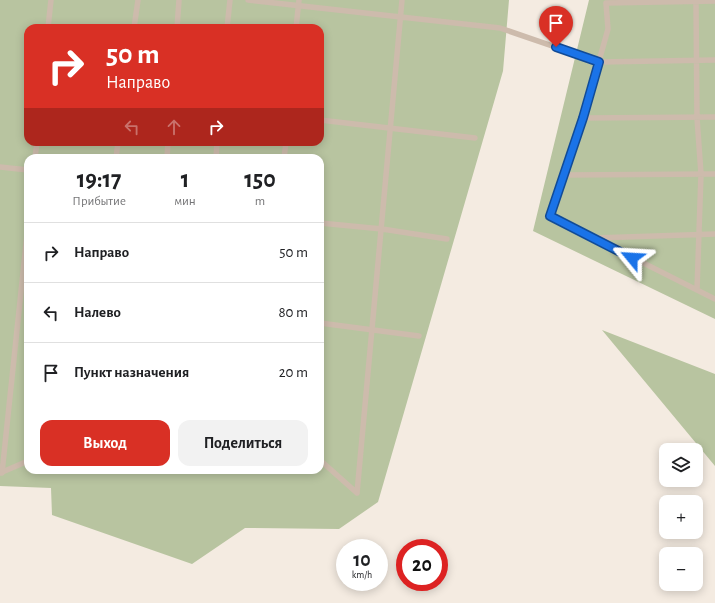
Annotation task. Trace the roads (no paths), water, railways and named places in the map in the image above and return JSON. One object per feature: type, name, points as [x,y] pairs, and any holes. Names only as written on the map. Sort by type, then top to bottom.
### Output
[{"type":"lane","points":[[48,24],[51,0]]},
{"type":"lane","points":[[135,24],[138,0]]},
{"type":"lane","points":[[177,24],[179,0]]},
{"type":"lane","points":[[227,24],[230,0]]},
{"type":"lane","points":[[248,0],[299,2],[401,17],[500,28],[599,62],[715,60]]},
{"type":"lane","points":[[324,464],[357,493],[402,0]]},
{"type":"lane","points":[[715,1],[606,3],[608,29],[583,118],[550,216],[715,300]]},
{"type":"lane","points":[[296,24],[299,2]]},
{"type":"lane","points":[[696,2],[697,118],[701,174],[698,290]]},
{"type":"lane","points":[[583,118],[715,117]]},
{"type":"lane","points":[[324,121],[475,138]]},
{"type":"lane","points":[[0,167],[24,170]]},
{"type":"lane","points":[[564,175],[715,174]]},
{"type":"lane","points":[[324,223],[382,229],[447,239]]},
{"type":"lane","points":[[594,238],[715,234]]},
{"type":"lane","points":[[1,473],[24,262]]},
{"type":"lane","points":[[708,296],[715,295]]},
{"type":"lane","points":[[324,324],[419,336]]},
{"type":"lane","points":[[1,473],[24,463]]}]
